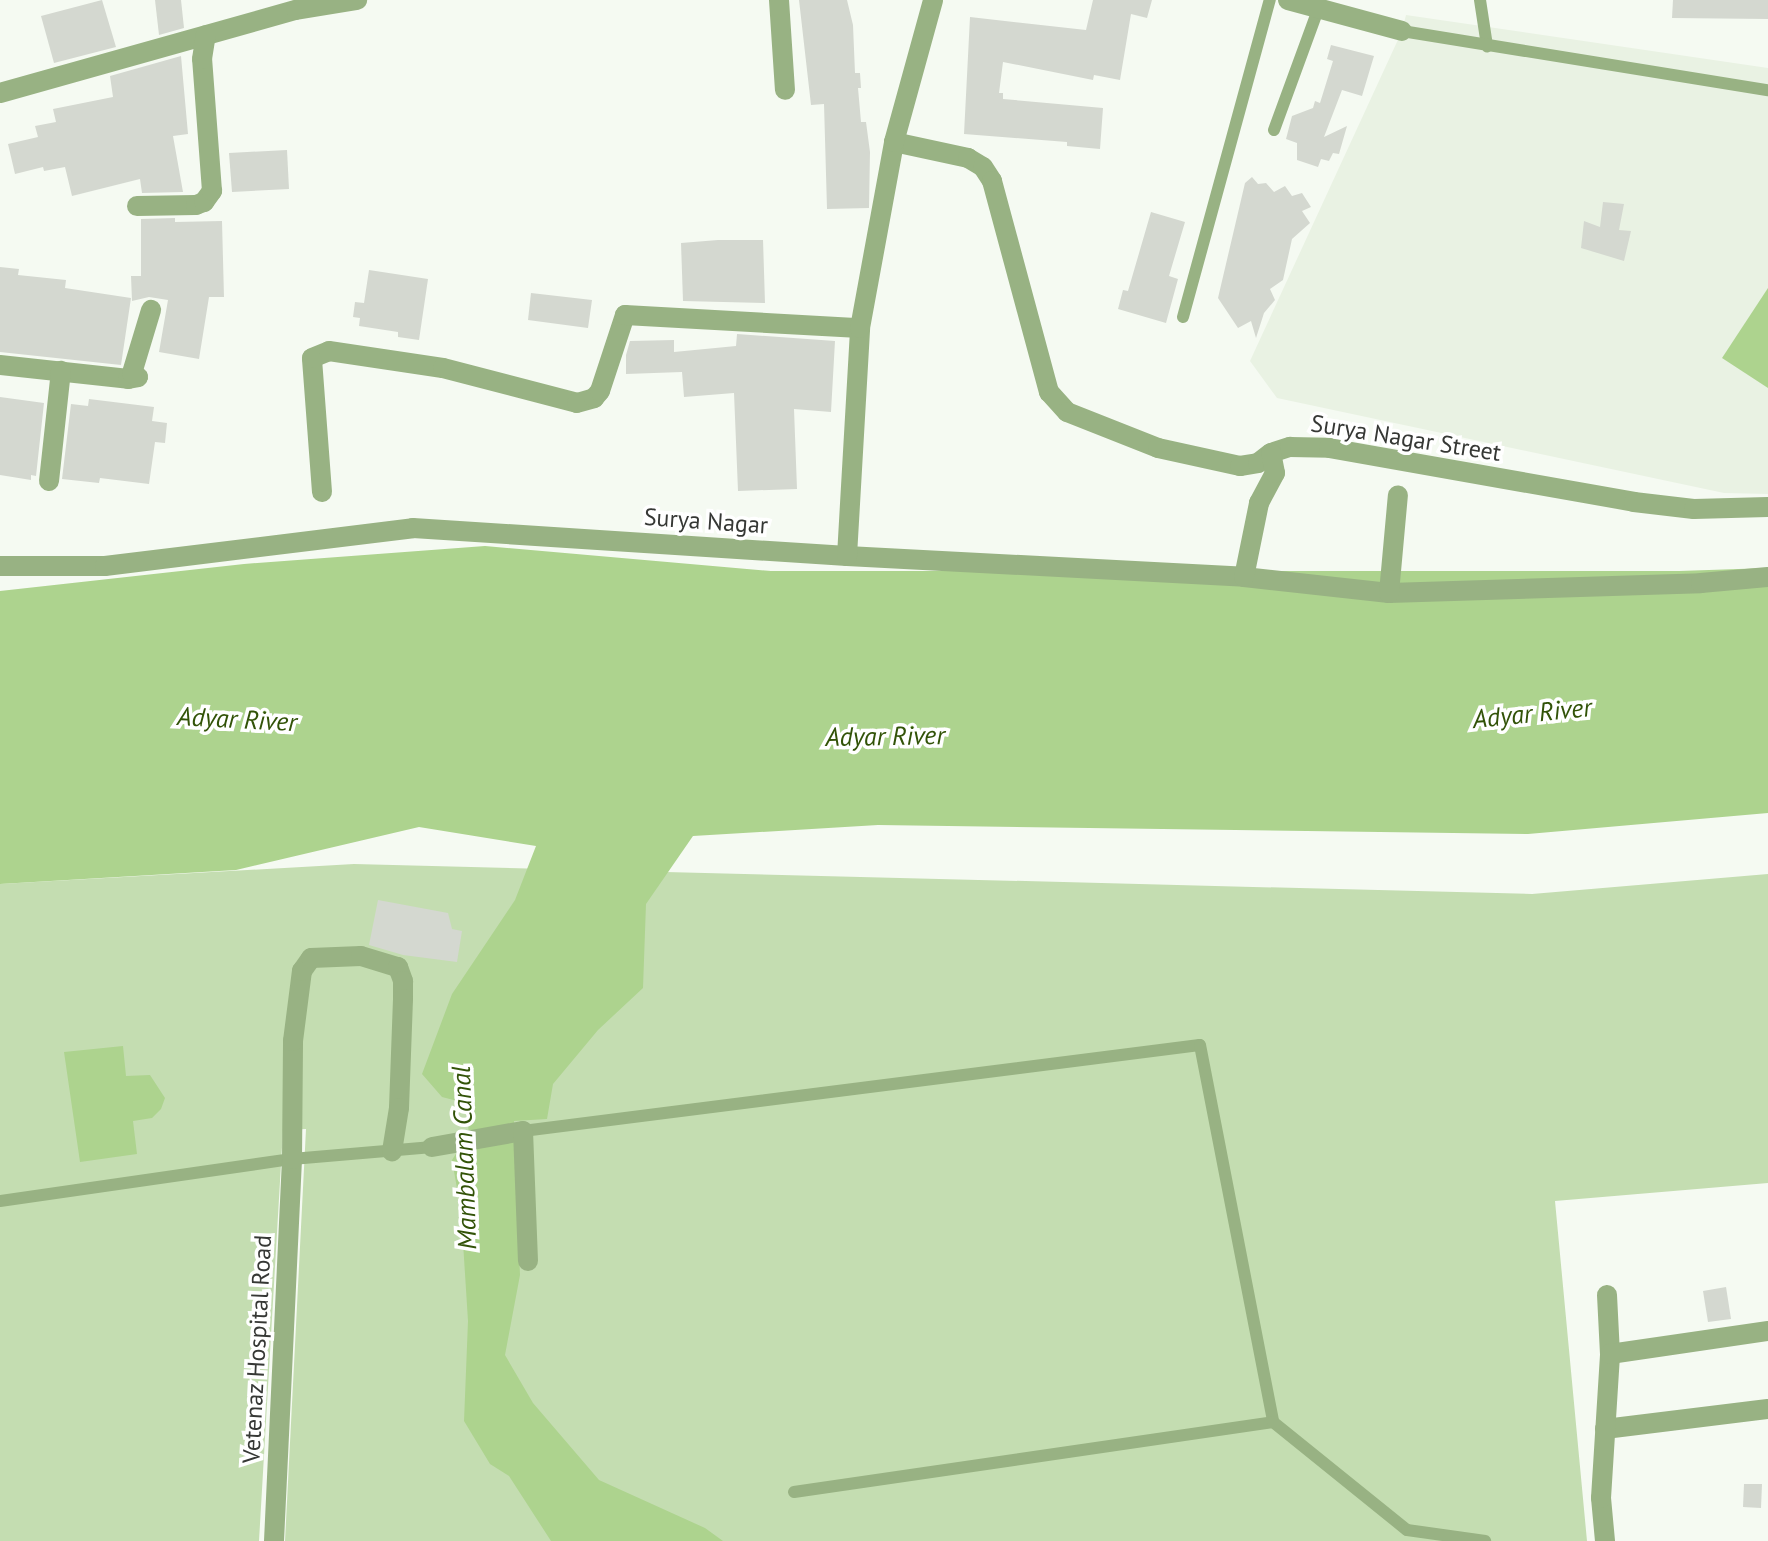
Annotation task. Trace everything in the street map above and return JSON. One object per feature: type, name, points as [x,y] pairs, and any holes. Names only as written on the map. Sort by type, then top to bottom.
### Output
[{"type":"street","points":[[0,93],[296,10],[357,0]]},
{"type":"street","points":[[779,0],[785,90]]},
{"type":"street","points":[[847,556],[860,328],[894,142],[933,0]]},
{"type":"street","points":[[1288,0],[1402,31]]},
{"type":"street","points":[[137,206],[196,205],[204,202],[212,191],[202,59],[206,35]]},
{"type":"street","name":"Surya Nagar Street","points":[[894,142],[968,158],[983,167],[992,181],[1049,392],[1067,412],[1158,448],[1240,466],[1258,463],[1271,453],[1290,447],[1329,448],[1634,502],[1694,509],[1768,507]]},
{"type":"street","points":[[0,365],[138,377],[132,373],[151,310]]},
{"type":"street","points":[[322,492],[312,358],[329,351],[443,368],[577,403],[594,398],[600,391],[625,315],[860,328]]},
{"type":"street","points":[[49,481],[61,371]]},
{"type":"street","points":[[1244,577],[1259,503],[1275,473],[1271,453]]},
{"type":"street","points":[[1389,593],[1398,495]]},
{"type":"street","name":"Surya Nagar","points":[[0,566],[105,566],[413,528],[847,556],[1244,577],[1389,593],[1701,583],[1768,577]]},
{"type":"street","name":"Vetenaz Hospital Road","points":[[274,1541],[297,1003],[302,971],[311,958],[361,956],[398,967],[403,981],[403,1014],[399,1108],[392,1151]]},
{"type":"street","points":[[432,1147],[523,1131],[528,1261]]},
{"type":"street","points":[[1605,1541],[1601,1498],[1610,1354],[1607,1295]]},
{"type":"street","points":[[1610,1354],[1768,1331]]},
{"type":"street","points":[[1605,1429],[1768,1409]]},
{"type":"lane","points":[[1183,317],[1270,0]]},
{"type":"lane","points":[[1480,0],[1487,46]]},
{"type":"lane","points":[[1274,130],[1318,10]]},
{"type":"lane","points":[[1402,31],[1768,90]]},
{"type":"lane","points":[[523,1131],[1200,1045],[1273,1422],[1407,1530],[1485,1541]]},
{"type":"lane","points":[[0,1201],[292,1159],[432,1147]]},
{"type":"lane","points":[[794,1492],[1273,1422]]},
{"type":"shaded area","points":[[1406,15],[1768,68],[1768,494],[1724,493],[1277,398],[1250,361],[1402,31]]},
{"type":"shaded area","points":[[354,864],[1532,894],[1768,874],[1768,1183],[1555,1201],[1587,1541],[285,1541],[306,1129],[283,1130],[259,1541],[0,1541],[0,884]]},
{"type":"water","points":[[1768,288],[1768,388],[1722,358]]},
{"type":"water","points":[[485,546],[771,571],[1679,571],[1768,568],[1768,813],[1528,834],[878,825],[693,836],[646,904],[643,988],[598,1030],[553,1084],[547,1119],[514,1121],[520,1275],[505,1355],[533,1403],[599,1480],[705,1528],[723,1541],[551,1541],[509,1476],[490,1464],[464,1421],[468,1321],[461,1211],[452,1160],[469,1133],[465,1103],[442,1097],[422,1074],[452,994],[515,900],[536,846],[419,827],[236,870],[0,884],[0,591],[244,564]]},
{"type":"water","points":[[123,1046],[126,1076],[150,1075],[165,1098],[161,1109],[152,1118],[133,1121],[137,1154],[80,1162],[64,1052]]},
{"type":"building","points":[[102,0],[116,47],[54,63],[41,16]]},
{"type":"building","points":[[155,0],[181,0],[184,28],[159,35]]},
{"type":"building","points":[[799,0],[847,0],[853,25],[855,73],[860,73],[861,122],[866,122],[870,152],[869,208],[827,209],[824,104],[811,105]]},
{"type":"building","points":[[1093,0],[1152,0],[1147,18],[1131,14],[1120,80],[1094,75],[1093,80],[1003,62],[999,93],[1003,93],[1003,99],[1103,108],[1100,149],[1067,146],[1067,142],[964,134],[970,17],[1086,30]]},
{"type":"building","points":[[1673,0],[1768,0],[1768,19],[1672,18]]},
{"type":"building","points":[[1331,45],[1374,56],[1362,96],[1342,90],[1324,137],[1347,126],[1339,154],[1333,153],[1329,161],[1321,159],[1318,167],[1297,160],[1297,143],[1286,139],[1292,116],[1313,108],[1315,101],[1320,103],[1333,61],[1327,59]]},
{"type":"building","points":[[181,56],[188,134],[173,136],[183,192],[142,193],[140,179],[72,196],[65,167],[44,171],[43,167],[15,174],[8,144],[38,137],[35,126],[56,122],[53,109],[113,97],[110,76]]},
{"type":"building","points":[[287,150],[289,189],[232,192],[229,153]]},
{"type":"building","points":[[1252,177],[1258,184],[1266,183],[1274,192],[1285,186],[1292,196],[1302,193],[1311,207],[1302,211],[1310,223],[1292,239],[1283,280],[1270,289],[1275,300],[1264,313],[1256,338],[1251,321],[1238,328],[1218,298],[1245,183]]},
{"type":"building","points":[[1603,202],[1624,204],[1619,230],[1631,231],[1624,261],[1581,248],[1584,221],[1600,227]]},
{"type":"building","points":[[1151,212],[1185,222],[1169,276],[1178,279],[1166,323],[1118,309],[1123,290],[1128,291]]},
{"type":"building","points":[[175,218],[175,222],[222,221],[224,297],[209,297],[199,359],[159,352],[168,300],[149,297],[132,301],[131,276],[141,276],[141,219]]},
{"type":"building","points":[[763,240],[765,303],[683,301],[681,243]]},
{"type":"building","points":[[0,267],[19,269],[18,275],[66,280],[65,288],[131,298],[121,365],[0,352]]},
{"type":"building","points":[[369,270],[428,279],[419,340],[398,337],[398,332],[359,326],[360,318],[353,317],[355,302],[364,303]]},
{"type":"building","points":[[531,293],[592,300],[588,328],[528,320]]},
{"type":"building","points":[[737,334],[835,341],[831,412],[794,409],[797,489],[738,491],[734,393],[684,397],[682,372],[626,374],[630,341],[674,340],[674,352],[736,346]]},
{"type":"building","points":[[0,397],[44,403],[36,476],[31,475],[31,480],[0,475]]},
{"type":"building","points":[[89,399],[154,407],[152,421],[167,423],[165,443],[155,442],[149,484],[100,478],[99,483],[62,479],[71,404],[88,406]]},
{"type":"building","points":[[378,900],[448,913],[452,929],[462,931],[457,962],[403,955],[369,945]]},
{"type":"building","points":[[1726,1287],[1731,1319],[1708,1322],[1703,1291]]},
{"type":"building","points":[[1744,1484],[1762,1484],[1761,1508],[1743,1507]]},
{"type":"water label","name":"Adyar River","points":[[1532,713]]},
{"type":"water label","name":"Adyar River","points":[[237,719]]},
{"type":"water label","name":"Adyar River","points":[[885,736]]},
{"type":"water label","name":"Mambalam Canal","points":[[464,1158]]}]
